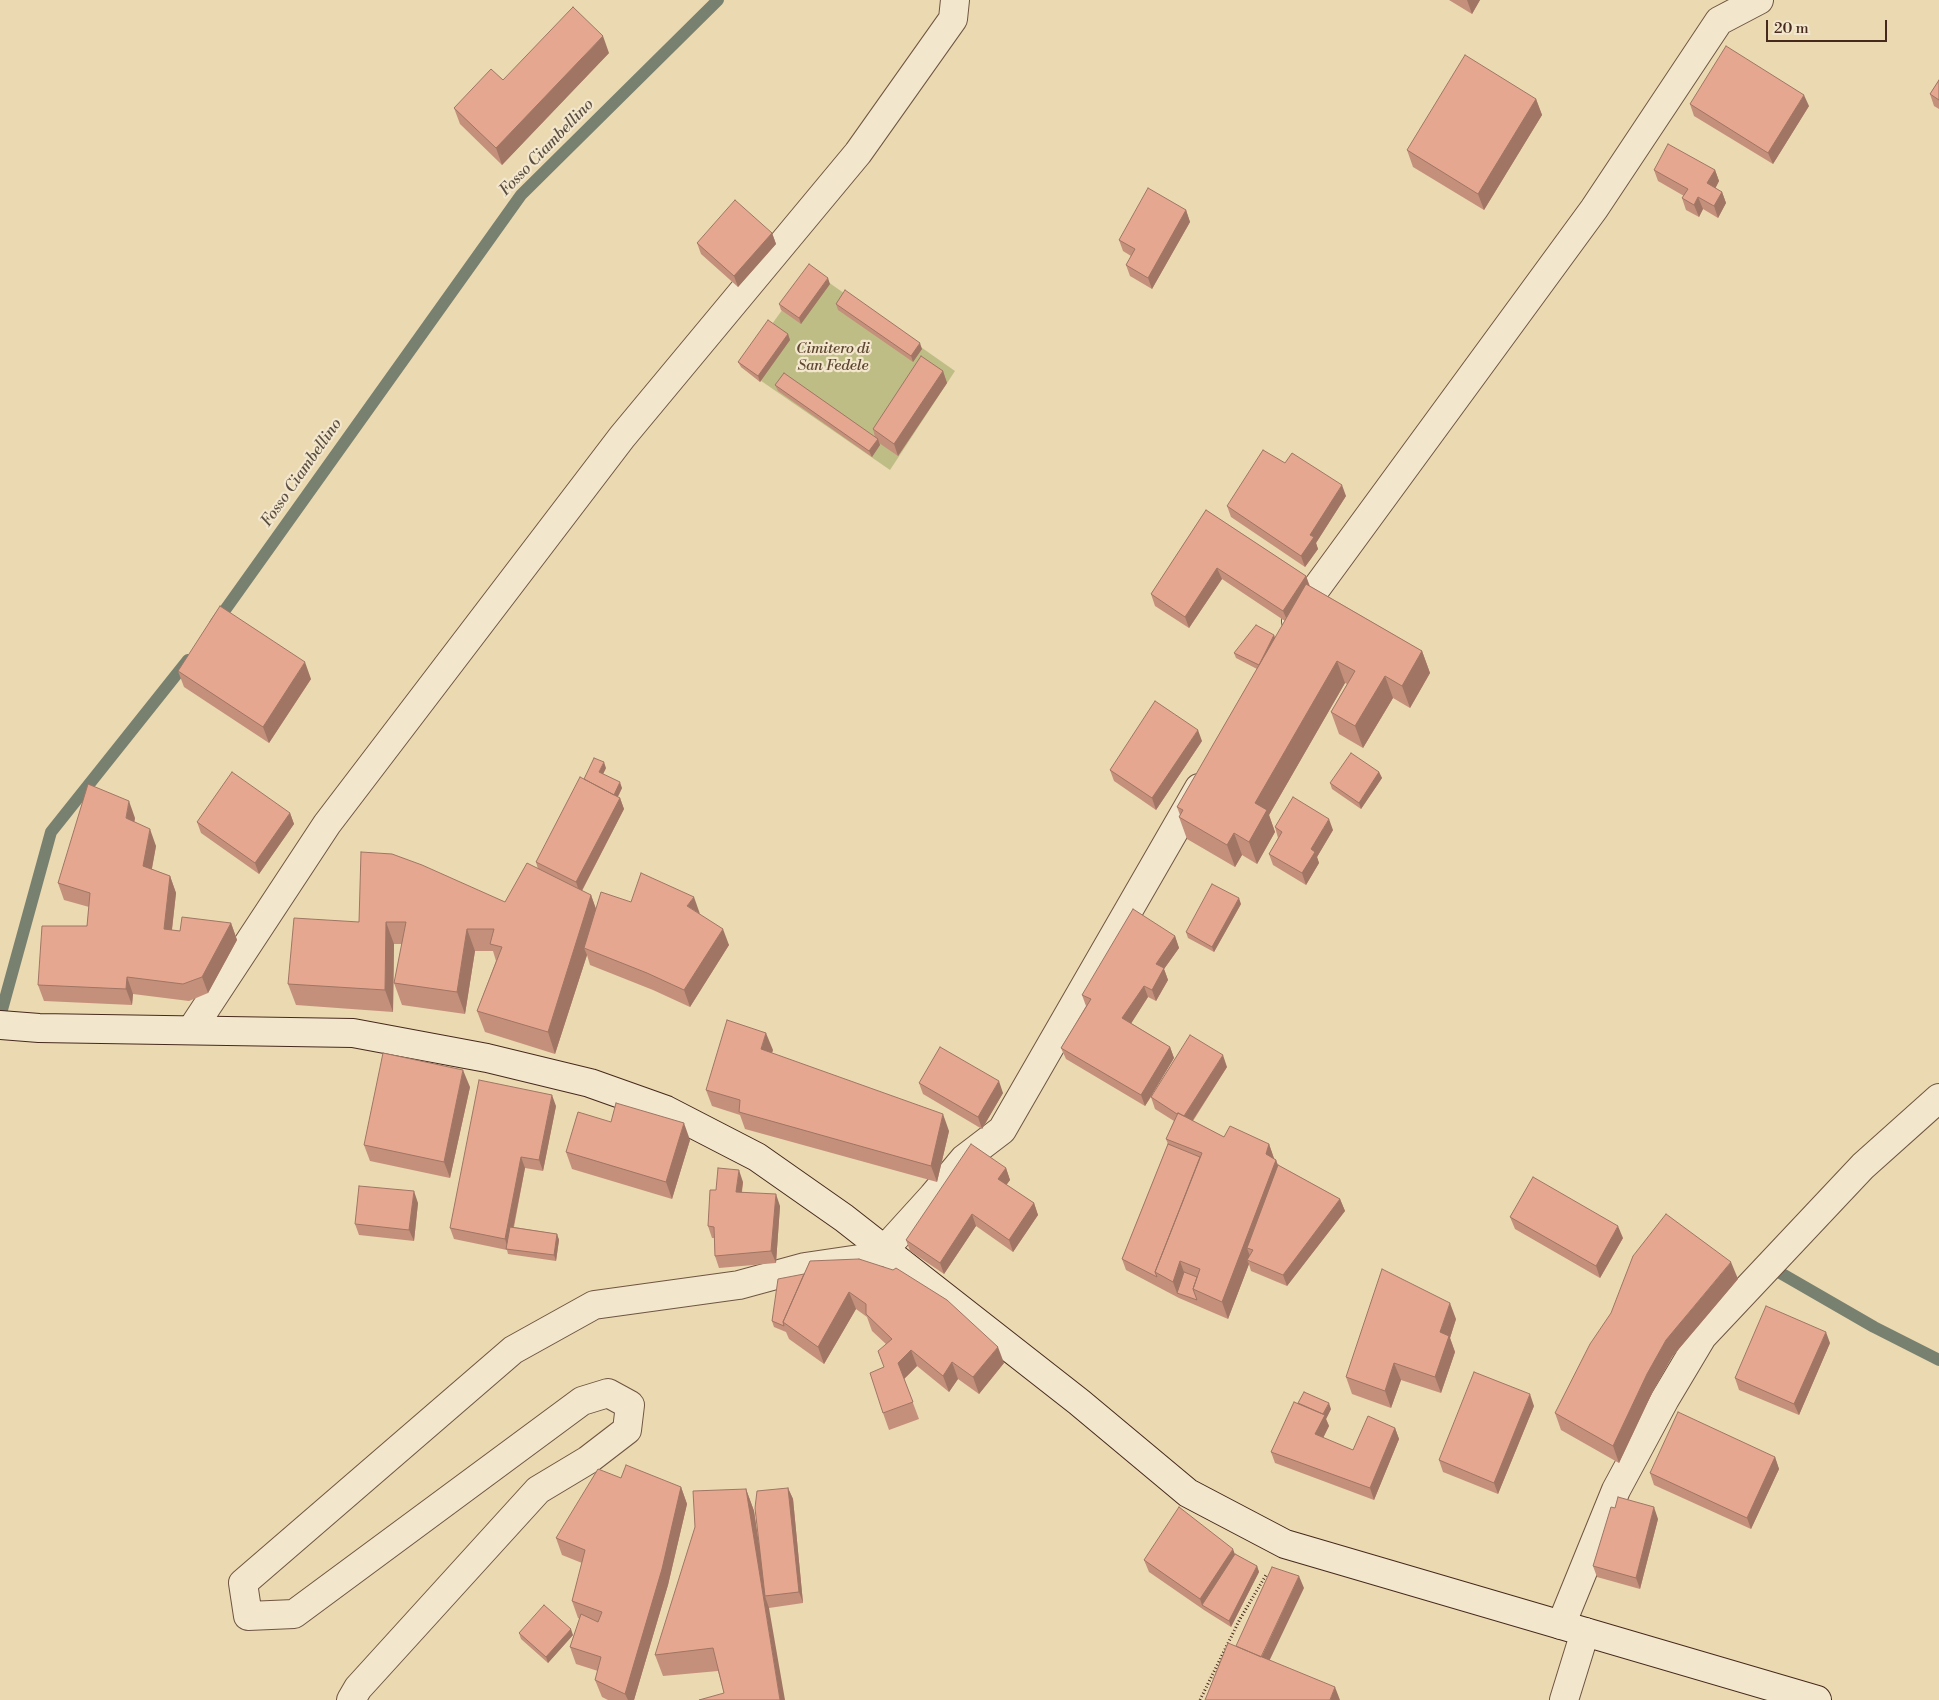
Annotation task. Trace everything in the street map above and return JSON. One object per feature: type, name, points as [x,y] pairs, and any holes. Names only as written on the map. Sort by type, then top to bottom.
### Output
[{"type":"street","points":[[192,1029],[327,824],[622,436],[858,153],[953,19],[955,0]]},
{"type":"street","points":[[1285,641],[1315,590],[1594,209],[1719,21],[1760,0]]},
{"type":"street","points":[[351,1700],[358,1688],[538,1490],[588,1460],[627,1430],[630,1404],[608,1393],[582,1401],[294,1614],[248,1616],[243,1583],[513,1350],[594,1305],[739,1285],[805,1267],[866,1258],[884,1250],[964,1159],[1002,1130],[1209,770]]},
{"type":"street","points":[[9,1026],[353,1033],[487,1058],[590,1083],[666,1110],[757,1157],[844,1218],[1079,1402],[1188,1493],[1285,1544],[1817,1700]]},
{"type":"street","points":[[1564,1700],[1573,1629],[1616,1490],[1665,1399],[1702,1337],[1863,1166],[1939,1098]]},
{"type":"path","points":[[1200,1700],[1240,1618],[1285,1544]]},
{"type":"green space","name":"Cimitero di San Fedele","points":[[811,270],[955,371],[890,470],[741,367]]},
{"type":"building","points":[[573,7],[603,36],[496,148],[454,108],[491,69],[503,80]]},
{"type":"building","points":[[1726,46],[1804,95],[1768,153],[1690,104]]},
{"type":"building","points":[[1465,55],[1536,99],[1478,194],[1407,150]]},
{"type":"building","points":[[1939,80],[1939,100],[1930,94]]},
{"type":"building","points":[[1668,144],[1715,170],[1707,183],[1722,192],[1714,206],[1698,197],[1694,205],[1682,198],[1688,189],[1654,170]]},
{"type":"building","points":[[1148,188],[1186,210],[1148,278],[1126,265],[1135,249],[1119,240]]},
{"type":"building","points":[[735,200],[772,233],[734,276],[697,243]]},
{"type":"building","points":[[809,264],[828,278],[799,318],[779,304]]},
{"type":"building","points":[[845,290],[920,343],[911,356],[836,304]]},
{"type":"building","points":[[768,320],[788,334],[758,376],[738,362]]},
{"type":"building","points":[[921,356],[943,371],[894,444],[873,429]]},
{"type":"building","points":[[784,373],[878,439],[869,451],[775,385]]},
{"type":"building","points":[[1263,450],[1285,463],[1292,453],[1342,485],[1310,535],[1314,537],[1301,556],[1227,506]]},
{"type":"building","points":[[1206,510],[1306,576],[1283,611],[1217,568],[1185,617],[1151,594]]},
{"type":"building","points":[[1306,584],[1422,651],[1402,686],[1385,676],[1355,726],[1331,712],[1355,671],[1337,661],[1255,803],[1267,810],[1249,842],[1234,833],[1227,845],[1179,817],[1183,810],[1177,807]]},
{"type":"building","points":[[220,606],[305,662],[263,727],[178,671]]},
{"type":"building","points":[[1256,625],[1274,635],[1259,665],[1234,653]]},
{"type":"building","points":[[1155,701],[1198,730],[1152,798],[1110,770]]},
{"type":"building","points":[[1351,753],[1379,772],[1359,803],[1330,783]]},
{"type":"building","points":[[594,758],[604,762],[599,772],[620,782],[614,795],[584,779]]},
{"type":"building","points":[[232,772],[290,813],[255,863],[197,822]]},
{"type":"building","points":[[580,777],[620,798],[576,882],[536,862]]},
{"type":"building","points":[[88,784],[129,801],[126,818],[150,829],[143,866],[170,876],[164,929],[180,931],[182,917],[231,923],[202,977],[183,984],[127,977],[126,989],[38,985],[42,926],[87,926],[90,893],[58,883]]},
{"type":"building","points":[[1293,797],[1329,819],[1311,849],[1315,852],[1302,873],[1269,854],[1282,832],[1275,827]]},
{"type":"building","points":[[361,852],[392,854],[422,865],[505,902],[527,863],[591,895],[548,1032],[477,1011],[502,947],[490,944],[494,929],[467,929],[457,992],[394,983],[406,922],[386,922],[385,990],[288,984],[294,918],[359,922]]},
{"type":"building","points":[[641,873],[694,897],[687,906],[723,929],[684,990],[584,948],[601,892],[631,902]]},
{"type":"building","points":[[1212,884],[1239,898],[1212,947],[1186,932]]},
{"type":"building","points":[[1133,909],[1175,936],[1156,964],[1164,968],[1152,990],[1144,986],[1122,1018],[1170,1047],[1141,1095],[1061,1048],[1091,999],[1082,995]]},
{"type":"building","points":[[727,1020],[766,1033],[761,1049],[943,1114],[931,1166],[739,1112],[740,1100],[706,1090]]},
{"type":"building","points":[[1190,1035],[1223,1055],[1184,1116],[1177,1114],[1151,1097]]},
{"type":"building","points":[[940,1047],[999,1081],[978,1117],[919,1083]]},
{"type":"building","points":[[383,1053],[463,1070],[444,1162],[364,1145]]},
{"type":"building","points":[[479,1080],[552,1095],[539,1160],[521,1157],[505,1239],[450,1228]]},
{"type":"building","points":[[616,1103],[684,1123],[666,1182],[566,1152],[578,1112],[611,1122]]},
{"type":"building","points":[[1178,1113],[1224,1137],[1230,1126],[1269,1144],[1266,1154],[1276,1160],[1222,1302],[1193,1289],[1200,1269],[1180,1261],[1173,1282],[1155,1272],[1202,1153],[1166,1139]]},
{"type":"building","points":[[971,1144],[1006,1168],[998,1179],[1034,1203],[1009,1240],[972,1214],[940,1263],[906,1240]]},
{"type":"building","points":[[1168,1144],[1200,1157],[1155,1272],[1157,1277],[1122,1259]]},
{"type":"building","points":[[1278,1165],[1340,1199],[1283,1275],[1247,1260],[1253,1250],[1247,1248]]},
{"type":"building","points":[[718,1168],[739,1170],[736,1192],[776,1194],[771,1251],[715,1256],[714,1227],[708,1226],[710,1190],[716,1190]]},
{"type":"building","points":[[1533,1177],[1618,1226],[1596,1266],[1510,1217]]},
{"type":"building","points":[[359,1186],[414,1191],[409,1230],[355,1224]]},
{"type":"building","points":[[1666,1214],[1731,1262],[1666,1340],[1647,1374],[1613,1446],[1555,1413],[1590,1344],[1611,1313],[1633,1256]]},
{"type":"building","points":[[510,1227],[557,1234],[554,1255],[506,1249]]},
{"type":"building","points":[[859,1259],[893,1270],[896,1268],[947,1300],[998,1347],[973,1377],[952,1362],[943,1376],[911,1350],[898,1363],[913,1402],[883,1413],[870,1373],[884,1367],[878,1351],[892,1339],[866,1314],[866,1304],[849,1292],[818,1347],[783,1322],[810,1261]]},
{"type":"building","points":[[1382,1269],[1450,1303],[1440,1332],[1449,1336],[1435,1377],[1394,1363],[1385,1391],[1346,1377]]},
{"type":"building","points":[[1184,1272],[1197,1277],[1193,1289],[1197,1300],[1177,1293]]},
{"type":"building","points":[[804,1274],[783,1322],[784,1326],[772,1321],[778,1279]]},
{"type":"building","points":[[1766,1306],[1826,1332],[1794,1404],[1735,1378]]},
{"type":"building","points":[[1474,1372],[1530,1394],[1494,1483],[1439,1460]]},
{"type":"building","points":[[1304,1392],[1329,1403],[1323,1414],[1298,1403]]},
{"type":"building","points":[[1294,1402],[1325,1415],[1315,1434],[1353,1450],[1368,1416],[1395,1428],[1370,1488],[1271,1452]]},
{"type":"building","points":[[1678,1412],[1775,1457],[1747,1518],[1650,1473]]},
{"type":"building","points":[[626,1465],[681,1487],[662,1569],[625,1694],[595,1680],[601,1657],[570,1647],[581,1614],[598,1622],[602,1612],[572,1601],[585,1550],[556,1538],[598,1469],[621,1478]]},
{"type":"building","points":[[788,1488],[799,1592],[765,1596],[755,1508],[757,1491]]},
{"type":"building","points":[[746,1489],[780,1700],[699,1700],[724,1693],[713,1648],[655,1655],[695,1527],[693,1491]]},
{"type":"building","points":[[1618,1497],[1654,1507],[1636,1578],[1593,1566],[1611,1507],[1615,1508]]},
{"type":"building","points":[[1179,1507],[1233,1549],[1200,1599],[1144,1560]]},
{"type":"building","points":[[1235,1554],[1257,1566],[1229,1621],[1202,1605]]},
{"type":"building","points":[[1272,1567],[1299,1576],[1261,1657],[1236,1646]]},
{"type":"building","points":[[544,1605],[571,1629],[546,1657],[519,1633]]},
{"type":"building","points":[[1228,1643],[1335,1687],[1330,1700],[1205,1700]]},
{"type":"waterway","name":"Fosso Ciambellino","points":[[215,624],[521,195],[718,0]]},
{"type":"waterway","name":"Fosso Ciambellino","points":[[0,1017],[51,832],[188,660]]},
{"type":"waterway","points":[[1770,1267],[1874,1327],[1939,1360]]}]
